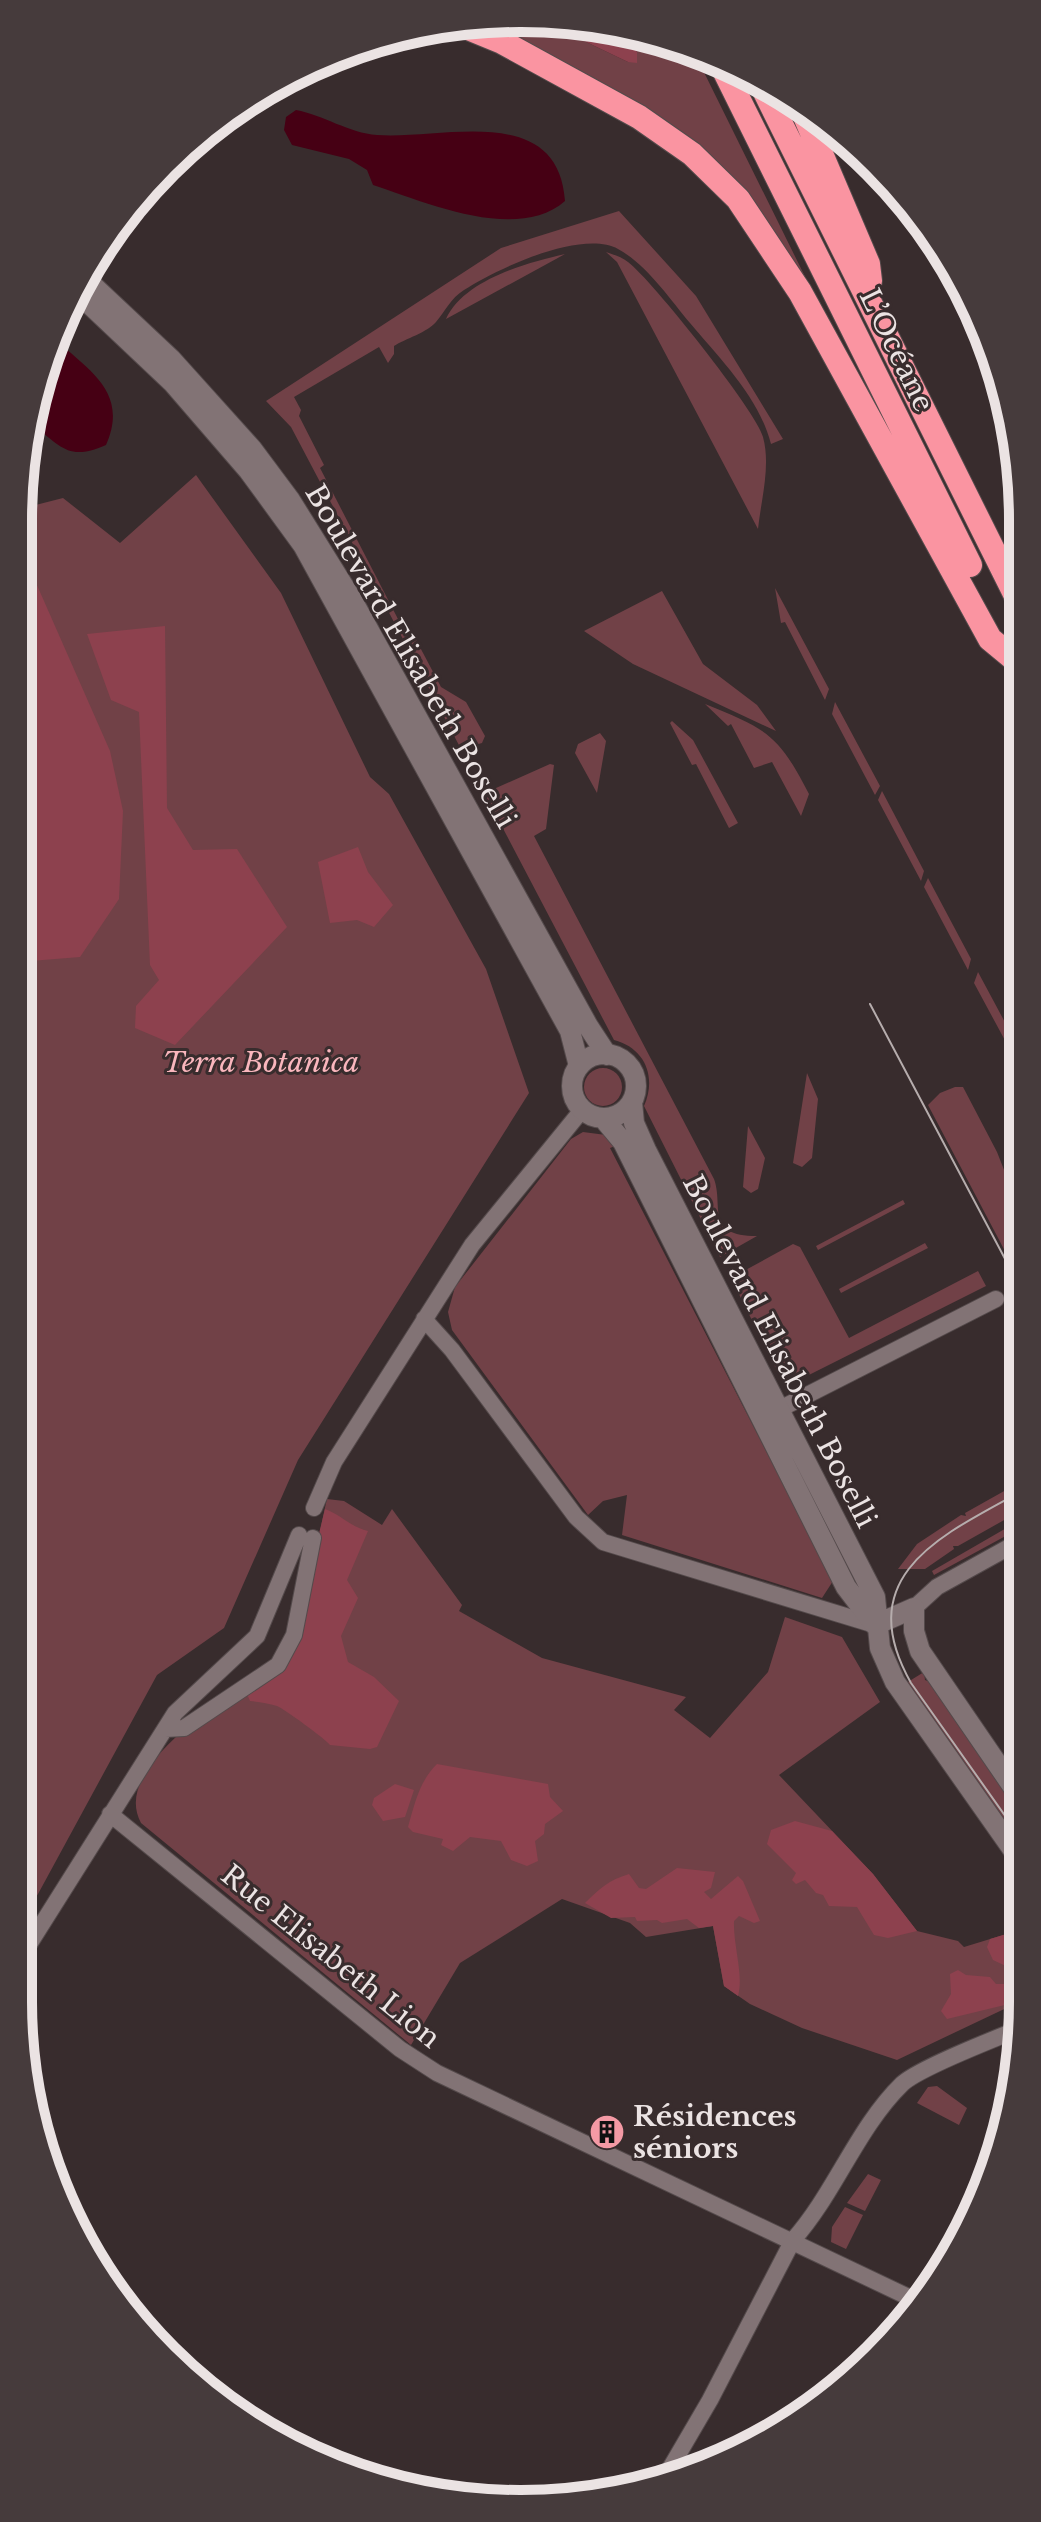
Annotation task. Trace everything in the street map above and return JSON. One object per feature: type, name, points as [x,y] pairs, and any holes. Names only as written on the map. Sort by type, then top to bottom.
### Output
[{"type":"highway","points":[[482,34],[639,117],[692,154],[738,199],[800,292],[990,639],[1009,655]]},
{"type":"highway","name":"L’Océane","points":[[728,78],[1009,643]]},
{"type":"highway","name":"L’Océane","points":[[769,99],[1009,582]]},
{"type":"highway","points":[[810,127],[868,264],[874,310]]},
{"type":"street","name":"Boulevard Elisabeth Boselli","points":[[92,285],[171,359],[252,449],[290,500],[351,598],[592,1034],[607,1055]]},
{"type":"street","points":[[85,299],[173,383],[249,471],[303,545],[570,1031],[579,1066],[572,1088],[582,1110],[603,1118],[623,1112],[632,1102],[635,1087],[632,1072],[622,1060],[607,1055],[593,1056],[579,1066]]},
{"type":"street","name":"Boulevard Elisabeth Boselli","points":[[632,1102],[634,1123],[770,1415]]},
{"type":"street","points":[[314,1508],[334,1462],[472,1245],[582,1110]]},
{"type":"street","name":"Boulevard Elisabeth Boselli","points":[[603,1118],[623,1142],[770,1415],[875,1597],[878,1608],[875,1625],[880,1648],[895,1682],[1009,1844]]},
{"type":"street","points":[[770,1415],[996,1299]]},
{"type":"street","points":[[424,1319],[452,1350],[576,1517],[603,1542],[875,1625],[914,1608],[937,1587],[1009,1547]]},
{"type":"street","points":[[32,1939],[175,1713],[257,1636],[306,1536],[294,1635],[278,1665],[184,1728],[165,1729]]},
{"type":"street","points":[[914,1608],[914,1631],[920,1651],[1009,1781]]},
{"type":"street","name":"Rue Elisabeth Lion","points":[[110,1814],[400,2049],[437,2073],[909,2297]]},
{"type":"street","points":[[676,2464],[793,2240],[811,2220],[866,2132],[904,2082],[1008,2034]]},
{"type":"green space","points":[[492,33],[571,35],[628,62],[637,52],[633,45],[701,67],[823,313],[756,209]]},
{"type":"green space","points":[[619,211],[696,296],[783,439],[771,444],[758,410],[737,379],[648,273],[618,249],[602,244],[562,248],[496,272],[459,293],[432,326],[394,346],[394,354],[388,363],[379,347],[294,397],[301,410],[299,416],[324,465],[320,468],[398,619],[404,617],[441,687],[466,702],[485,736],[482,743],[461,749],[291,427],[266,401],[501,248]]},
{"type":"green space","points":[[606,252],[628,262],[658,293],[724,375],[756,423],[763,437],[766,460],[758,529],[617,262]]},
{"type":"green space","points":[[565,254],[446,319],[455,305],[481,284],[515,268]]},
{"type":"green space","name":"Terra Botanica","points":[[196,475],[281,593],[370,777],[389,794],[486,969],[529,1093],[298,1460],[224,1628],[157,1675],[32,1902],[32,506],[63,498],[120,543]]},
{"type":"green space","points":[[775,588],[829,689],[825,700],[785,622],[781,623]]},
{"type":"green space","points":[[662,591],[703,664],[757,705],[776,731],[633,664],[584,631]]},
{"type":"green space","points":[[835,702],[880,786],[875,795],[832,714]]},
{"type":"green space","points":[[705,704],[743,720],[779,746],[809,794],[801,816],[772,762],[754,768],[731,724],[728,726]]},
{"type":"green space","points":[[672,721],[693,740],[738,823],[729,828],[696,764],[692,765],[670,723]]},
{"type":"green space","points":[[600,733],[606,741],[597,793],[575,753],[578,744]]},
{"type":"green space","points":[[550,764],[554,765],[546,829],[534,836],[714,1179],[719,1218],[729,1231],[757,1236],[720,1257],[644,1106],[649,1085],[646,1065],[634,1050],[614,1040],[487,798],[496,788]]},
{"type":"green space","points":[[882,791],[924,871],[921,881],[878,800]]},
{"type":"green space","points":[[928,878],[971,959],[968,970],[924,887]]},
{"type":"green space","points":[[978,972],[1008,1028],[1008,1046],[974,983]]},
{"type":"green space","points":[[603,1068],[616,1074],[622,1087],[616,1100],[603,1106],[590,1100],[584,1087],[590,1074]]},
{"type":"green space","points":[[807,1073],[818,1099],[812,1158],[802,1167],[793,1163]]},
{"type":"green space","points":[[963,1087],[997,1152],[1009,1182],[1009,1259],[928,1105],[940,1093]]},
{"type":"green space","points":[[748,1126],[765,1158],[758,1189],[751,1193],[743,1187]]},
{"type":"green space","points":[[583,1132],[606,1135],[618,1145],[610,1148],[833,1581],[822,1598],[622,1535],[627,1495],[603,1501],[588,1515],[452,1330],[448,1312],[455,1287],[571,1139]]},
{"type":"green space","points":[[903,1200],[905,1204],[818,1250],[816,1246]]},
{"type":"green space","points":[[925,1243],[928,1248],[841,1293],[839,1289]]},
{"type":"green space","points":[[793,1244],[800,1247],[849,1338],[978,1271],[986,1286],[785,1387],[731,1278]]},
{"type":"green space","points":[[1009,1488],[1009,1517],[953,1546],[954,1549],[925,1569],[898,1569],[917,1544],[961,1515],[966,1516],[965,1513]]},
{"type":"green space","points":[[327,1499],[344,1501],[382,1525],[392,1509],[462,1605],[459,1611],[542,1658],[686,1697],[674,1710],[710,1738],[768,1672],[785,1617],[842,1637],[880,1702],[779,1775],[873,1874],[917,1931],[958,1941],[964,1947],[1009,1933],[1009,2007],[897,2060],[802,2028],[750,2004],[724,1986],[713,1926],[646,1937],[630,1923],[562,1899],[460,1963],[411,2045],[141,1823],[136,1798],[145,1773],[165,1748],[191,1724],[291,1641],[306,1597]]},
{"type":"green space","points":[[1009,1527],[1009,1534],[934,1575],[932,1571]]},
{"type":"green space","points":[[924,1672],[925,1680],[930,1682],[1009,1794],[1009,1833],[903,1685]]},
{"type":"green space","points":[[937,2086],[967,2108],[959,2125],[917,2103],[928,2087]]},
{"type":"green space","points":[[868,2174],[881,2180],[865,2211],[847,2203]]},
{"type":"green space","points":[[845,2207],[863,2215],[846,2249],[831,2242],[832,2227]]},
{"type":"shaded area","points":[[571,35],[633,45],[637,52],[637,63],[628,62]]},
{"type":"shaded area","points":[[296,110],[377,135],[493,132],[520,137],[542,149],[558,170],[565,201],[545,213],[522,219],[497,219],[418,201],[373,185],[367,170],[349,159],[292,145],[284,130],[286,117]]},
{"type":"shaded area","points":[[64,347],[93,373],[109,397],[113,411],[106,445],[83,452],[60,446],[40,431]]},
{"type":"shaded area","points":[[32,574],[110,751],[123,811],[119,899],[80,957],[32,961]]},
{"type":"shaded area","points":[[165,626],[167,808],[193,850],[237,849],[287,927],[175,1045],[135,1028],[136,1006],[159,980],[150,965],[139,712],[111,700],[87,634]]},
{"type":"shaded area","points":[[358,847],[368,872],[393,905],[374,927],[357,920],[330,923],[318,862]]},
{"type":"shaded area","points":[[325,1509],[368,1531],[347,1580],[358,1598],[341,1636],[348,1662],[374,1677],[399,1701],[377,1747],[370,1749],[330,1745],[281,1708],[250,1701],[245,1689],[293,1640]]},
{"type":"shaded area","points":[[437,1764],[548,1784],[550,1797],[563,1811],[545,1824],[544,1834],[535,1841],[538,1861],[527,1866],[511,1860],[501,1841],[470,1837],[453,1851],[441,1845],[443,1839],[413,1832],[408,1827],[416,1801],[426,1778]]},
{"type":"shaded area","points":[[395,1784],[414,1790],[405,1817],[383,1821],[372,1805],[374,1798]]},
{"type":"shaded area","points":[[795,1821],[832,1831],[873,1874],[917,1931],[888,1938],[874,1935],[857,1907],[829,1906],[823,1895],[816,1893],[805,1880],[796,1884],[792,1880],[796,1873],[767,1844],[771,1830]]},
{"type":"shaded area","points":[[677,1868],[715,1872],[711,1888],[704,1892],[711,1899],[738,1876],[743,1881],[760,1921],[754,1923],[739,1916],[734,1921],[740,1979],[738,1996],[724,1986],[713,1926],[699,1928],[687,1919],[662,1923],[657,1920],[637,1921],[635,1917],[611,1918],[585,1903],[622,1876],[629,1874],[639,1888],[646,1889]]},
{"type":"shaded area","points":[[1009,1933],[1009,1967],[993,1960],[987,1947],[990,1939]]},
{"type":"shaded area","points":[[958,1970],[966,1975],[990,1977],[996,1984],[1009,1984],[1009,2004],[947,2019],[941,2011],[951,1994],[950,1974]]},
{"type":"tram line","points":[[870,1004],[1009,1266]]},
{"type":"tram line","points":[[1009,1498],[962,1524],[914,1563],[898,1586],[891,1614],[895,1646],[911,1683],[1009,1821]]},
{"type":"place","name":"Résidences séniors","points":[[607,2132]]}]
